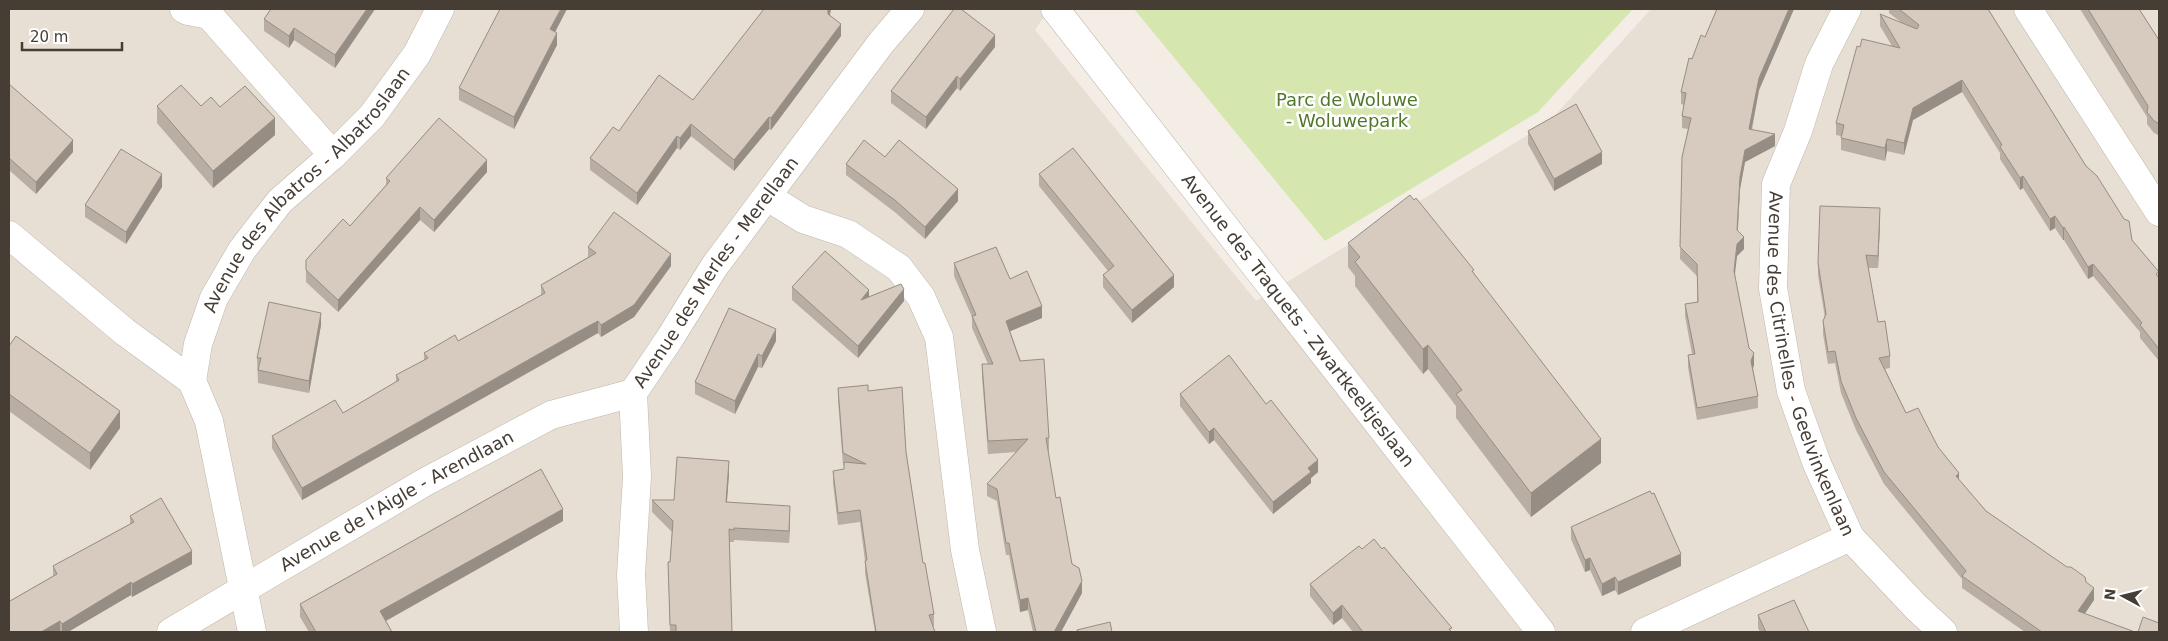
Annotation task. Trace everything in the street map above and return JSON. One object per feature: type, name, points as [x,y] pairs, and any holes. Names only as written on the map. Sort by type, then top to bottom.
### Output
[{"type":"street","name":"Avenue des Albatros - Albatroslaan","points":[[192,381],[198,344],[214,298],[242,250],[280,201],[333,155],[372,116],[417,54],[440,9]]},
{"type":"street","name":"Avenue des Merles - Merellaan","points":[[634,632],[631,575],[637,477],[633,393],[714,267],[881,43],[910,9]]},
{"type":"street","name":"Avenue des Traquets - Zwartkeeltjeslaan","points":[[1055,9],[1541,632]]},
{"type":"street","name":"Avenue des Citrinelles - Geelvinkenlaan","points":[[1847,9],[1819,64],[1798,131],[1776,184],[1773,288],[1791,391],[1817,464],[1850,537],[1916,607],[1943,632]]},
{"type":"street","points":[[2028,9],[2159,212]]},
{"type":"street","points":[[201,11],[333,155]]},
{"type":"street","points":[[768,197],[803,219],[848,234],[898,268],[921,297],[939,337],[965,550],[982,632]]},
{"type":"street","points":[[9,235],[125,332],[192,381],[209,421],[252,632]]},
{"type":"street","name":"Avenue de l'Aigle - Arendlaan","points":[[171,632],[425,482],[550,415],[633,393]]},
{"type":"street","points":[[1645,632],[1850,537]]},
{"type":"shaded area","points":[[9,9],[1049,9],[1035,30],[1256,301],[1549,122],[1651,9],[2159,9],[2159,632],[9,632]]},
{"type":"green space","name":"Parc de Woluwe - Woluwepark","points":[[1134,9],[1633,9],[1538,112],[1325,241]]},
{"type":"building","points":[[271,9],[367,9],[335,55],[294,28],[289,36],[264,19]]},
{"type":"building","points":[[500,9],[561,9],[550,29],[557,33],[514,117],[459,88]]},
{"type":"building","points":[[764,9],[828,9],[828,14],[841,24],[771,118],[769,117],[734,160],[691,124],[680,138],[677,136],[637,193],[590,158],[613,127],[619,131],[659,75],[693,100]]},
{"type":"building","points":[[954,9],[961,9],[995,35],[960,79],[957,76],[926,117],[891,91]]},
{"type":"building","points":[[1717,9],[1789,9],[1759,78],[1749,129],[1775,134],[1745,150],[1740,177],[1737,230],[1744,237],[1737,244],[1734,271],[1749,348],[1754,353],[1751,361],[1758,396],[1697,408],[1688,355],[1695,354],[1685,304],[1698,302],[1697,264],[1680,247],[1682,157],[1691,118],[1682,116],[1686,93],[1681,92],[1689,58],[1692,59],[1701,35],[1705,37]]},
{"type":"building","points":[[1899,9],[1988,9],[2086,166],[2097,176],[2124,219],[2129,221],[2132,240],[2159,272],[2156,274],[2159,278],[2159,349],[2140,325],[2142,323],[2093,264],[2088,267],[2064,227],[2055,216],[2050,219],[2023,176],[2020,178],[2000,147],[2002,145],[1962,80],[1913,108],[1904,143],[1887,139],[1885,148],[1841,138],[1844,125],[1836,123],[1857,46],[1860,47],[1862,39],[1900,48],[1880,14],[1917,29],[1919,25]]},
{"type":"building","points":[[2088,9],[2139,9],[2159,40],[2159,125],[2147,112],[2148,106]]},
{"type":"building","points":[[9,84],[73,140],[36,182],[9,158]]},
{"type":"building","points":[[181,85],[201,106],[211,97],[220,107],[245,86],[275,118],[213,171],[157,106]]},
{"type":"building","points":[[1576,104],[1602,152],[1554,179],[1528,131]]},
{"type":"building","points":[[439,118],[487,160],[434,220],[420,207],[338,300],[306,270],[306,260],[343,219],[350,226],[390,181],[386,178]]},
{"type":"building","points":[[864,140],[885,157],[899,140],[958,189],[925,227],[896,201],[846,164]]},
{"type":"building","points":[[1073,148],[1174,275],[1132,310],[1103,275],[1114,266],[1039,174]]},
{"type":"building","points":[[121,149],[162,174],[126,232],[85,205]]},
{"type":"building","points":[[1410,195],[1414,200],[1416,198],[1474,270],[1472,271],[1601,439],[1531,493],[1456,394],[1462,390],[1428,345],[1423,349],[1355,262],[1360,257],[1348,243]]},
{"type":"building","points":[[1820,206],[1880,208],[1878,256],[1866,255],[1878,322],[1885,321],[1890,356],[1879,358],[1906,413],[1918,408],[1938,447],[1959,473],[1956,476],[1986,511],[2067,567],[2071,567],[2085,577],[2086,582],[2094,588],[2078,611],[2135,632],[2042,632],[1962,576],[1966,571],[1884,472],[1856,418],[1841,381],[1835,351],[1828,352],[1823,321],[1826,314],[1818,263]]},
{"type":"building","points":[[614,212],[671,254],[634,305],[601,325],[598,321],[574,334],[302,488],[272,436],[335,400],[343,413],[399,380],[396,375],[428,358],[424,353],[455,335],[458,341],[545,293],[541,285],[596,253],[588,247]]},
{"type":"building","points":[[996,247],[1010,279],[1027,271],[1042,306],[1006,321],[1020,361],[1044,359],[1049,438],[1046,438],[1056,498],[1060,497],[1072,564],[1079,568],[1082,581],[1054,632],[1036,632],[1028,598],[1020,600],[1009,543],[1006,543],[997,489],[987,484],[1028,439],[988,441],[982,364],[993,364],[972,316],[976,315],[954,263]]},
{"type":"building","points":[[825,251],[869,290],[861,300],[901,284],[904,289],[858,346],[792,287]]},
{"type":"building","points":[[269,302],[321,313],[309,381],[258,370],[261,358],[257,358]]},
{"type":"building","points":[[729,308],[776,329],[762,356],[758,354],[735,401],[695,382]]},
{"type":"building","points":[[16,336],[120,411],[90,453],[9,394],[9,346]]},
{"type":"building","points":[[1229,355],[1266,404],[1271,400],[1318,460],[1308,468],[1311,472],[1273,502],[1214,428],[1209,432],[1180,394]]},
{"type":"building","points":[[868,385],[868,391],[902,387],[906,452],[923,563],[925,563],[934,614],[929,615],[935,632],[876,632],[865,561],[867,560],[860,510],[838,513],[833,471],[844,469],[844,462],[866,464],[843,453],[838,388]]},
{"type":"building","points":[[677,457],[729,461],[726,502],[790,506],[789,531],[729,529],[732,632],[676,632],[676,625],[670,625],[668,562],[670,562],[673,521],[652,500],[674,500]]},
{"type":"building","points":[[541,469],[563,509],[380,611],[392,632],[316,632],[300,604]]},
{"type":"building","points":[[1650,491],[1652,494],[1654,493],[1681,554],[1618,582],[1615,577],[1602,584],[1590,558],[1585,560],[1571,527]]},
{"type":"building","points":[[161,498],[192,551],[132,584],[131,582],[62,624],[60,621],[41,632],[9,632],[9,599],[10,601],[57,574],[53,566],[134,522],[130,516]]},
{"type":"building","points":[[1374,539],[1382,549],[1384,547],[1452,628],[1449,629],[1451,632],[1363,632],[1342,605],[1333,613],[1310,584],[1359,546],[1362,549]]},
{"type":"building","points":[[1794,600],[1809,632],[1766,632],[1758,615]]},
{"type":"building","points":[[2143,617],[2159,623],[2159,632],[2138,632]]},
{"type":"building","points":[[1110,622],[1112,632],[1077,632],[1077,630]]}]
